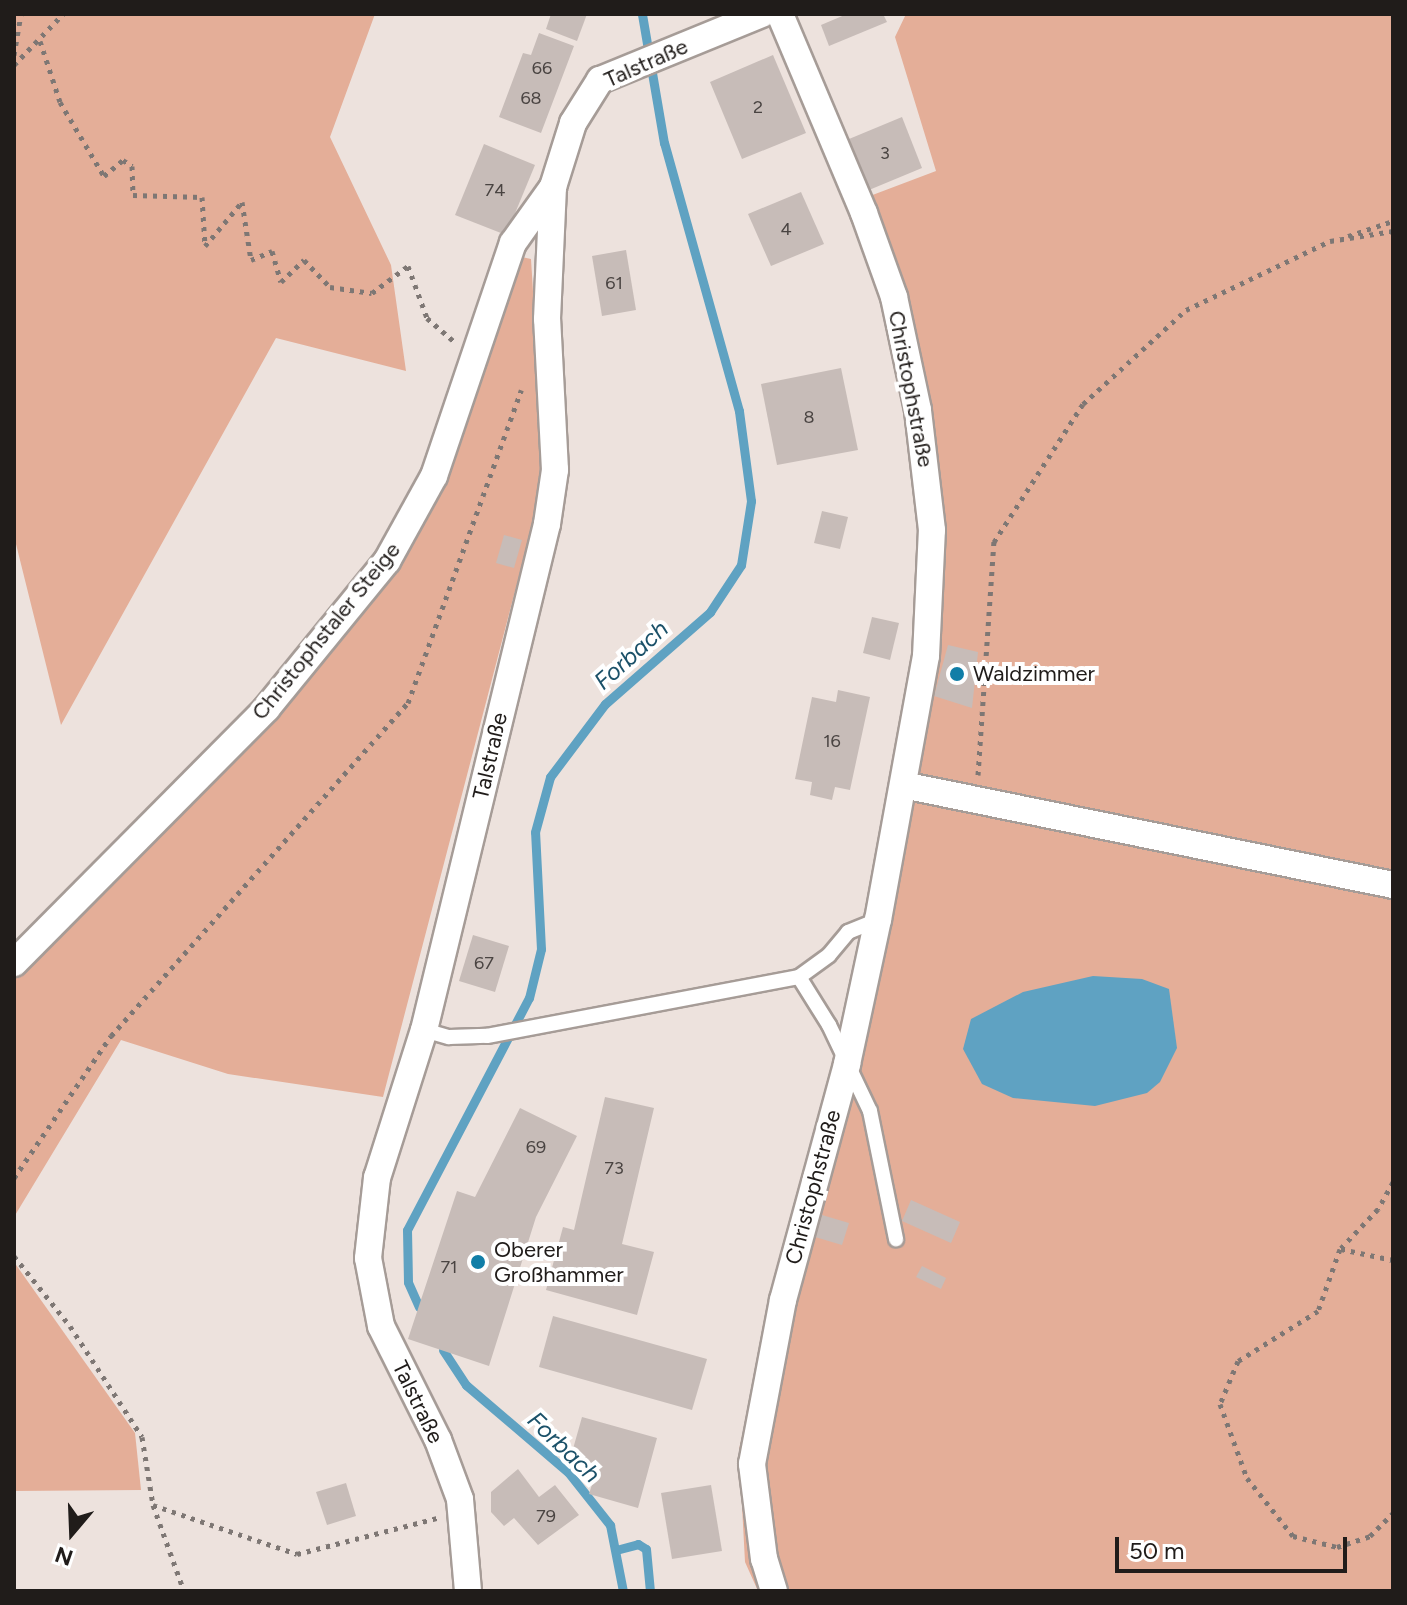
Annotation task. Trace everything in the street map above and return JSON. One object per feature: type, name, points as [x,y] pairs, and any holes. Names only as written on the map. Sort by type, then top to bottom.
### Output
[{"type":"street","name":"Talstraße","points":[[468,1591],[461,1512],[451,1469],[381,1326],[368,1258],[377,1178],[436,1034],[553,484],[547,319],[553,187],[573,123],[600,80],[762,14]]},
{"type":"street","name":"Christophstraße","points":[[774,1591],[764,1559],[752,1464],[783,1300],[847,1064],[878,920],[926,656],[931,582],[929,494],[918,410],[889,283],[780,14]]},
{"type":"street","name":"Christophstaler Steige","points":[[14,963],[267,708],[387,561],[434,476],[473,353],[513,243],[553,187]]},
{"type":"street","points":[[903,785],[1393,885]]},
{"type":"lane","points":[[436,1034],[487,1036],[799,977],[829,955],[848,932],[878,920]]},
{"type":"lane","points":[[799,977],[870,1111],[896,1239]]},
{"type":"path","points":[[14,55],[21,14]]},
{"type":"path","points":[[14,65],[63,14]]},
{"type":"path","points":[[40,41],[60,102],[104,176],[123,160],[132,166],[133,195],[202,197],[205,246],[242,202],[251,260],[272,251],[281,282],[304,260],[330,287],[372,293],[408,266],[427,318],[473,353]]},
{"type":"path","points":[[976,800],[994,542],[1083,404],[1186,310],[1330,241],[1393,221]]},
{"type":"path","points":[[1330,241],[1393,231]]},
{"type":"path","points":[[14,1178],[111,1036],[408,703],[525,378]]},
{"type":"path","points":[[1393,1182],[1378,1209],[1340,1249],[1318,1311],[1238,1361],[1220,1404],[1247,1478],[1293,1536],[1337,1547],[1370,1536],[1393,1513]]},
{"type":"path","points":[[1340,1249],[1393,1260]]},
{"type":"path","points":[[14,1256],[70,1326],[142,1437],[153,1505],[184,1591]]},
{"type":"path","points":[[153,1505],[297,1554],[461,1512]]},
{"type":"shaded area","points":[[14,14],[375,14],[330,137],[391,265],[406,371],[276,338],[61,725],[14,536]]},
{"type":"shaded area","points":[[906,14],[1393,14],[1393,1591],[758,1591],[745,1562],[739,1449],[891,833],[924,609],[922,444],[854,202],[936,171],[895,37]]},
{"type":"shaded area","points":[[517,256],[531,259],[536,340],[541,462],[532,526],[383,1097],[228,1074],[121,1040],[14,1217],[14,972],[395,570]]},
{"type":"shaded area","points":[[14,1262],[135,1433],[141,1490],[14,1491]]},
{"type":"water","points":[[1093,976],[1142,979],[1169,989],[1177,1048],[1160,1082],[1147,1093],[1095,1106],[1013,1098],[982,1084],[963,1049],[971,1019],[1023,992]]},
{"type":"building","points":[[551,14],[587,14],[577,41],[546,29]]},
{"type":"building","points":[[847,14],[883,14],[887,22],[829,46],[821,25]]},
{"type":"building","points":[[539,33],[574,46],[541,133],[499,117],[523,53],[531,55]]},
{"type":"building","points":[[773,55],[806,133],[742,159],[710,82]]},
{"type":"building","points":[[902,117],[922,168],[869,190],[849,139]]},
{"type":"building","points":[[484,144],[535,165],[506,235],[455,215]]},
{"type":"building","points":[[801,192],[824,244],[771,266],[748,214]]},
{"type":"building","points":[[626,250],[636,310],[602,316],[592,256]]},
{"type":"building","points":[[841,368],[858,450],[777,465],[761,384]]},
{"type":"building","points":[[822,511],[848,517],[840,549],[814,543]]},
{"type":"building","points":[[504,535],[522,540],[514,568],[496,563]]},
{"type":"building","points":[[872,617],[899,623],[890,660],[863,653]]},
{"type":"building","name":"Waldzimmer","points":[[948,645],[978,652],[972,708],[934,696]]},
{"type":"building","points":[[838,690],[870,697],[850,790],[835,787],[832,800],[810,795],[812,782],[795,779],[812,697],[836,702]]},
{"type":"building","points":[[473,935],[509,946],[495,992],[459,981]]},
{"type":"building","points":[[605,1097],[654,1108],[622,1244],[654,1252],[637,1315],[546,1290],[563,1227],[574,1230]]},
{"type":"building","name":"Oberer Großhammer","points":[[520,1108],[577,1136],[536,1217],[489,1366],[408,1339],[457,1191],[475,1197]]},
{"type":"building","points":[[911,1200],[960,1222],[951,1243],[902,1221]]},
{"type":"building","points":[[822,1215],[849,1223],[842,1245],[815,1237]]},
{"type":"building","points":[[922,1266],[946,1278],[941,1289],[916,1277]]},
{"type":"building","points":[[553,1316],[707,1359],[692,1410],[539,1367]]},
{"type":"building","points":[[582,1417],[657,1438],[638,1508],[589,1494],[595,1475],[571,1456]]},
{"type":"building","points":[[518,1469],[539,1497],[555,1485],[579,1515],[538,1545],[514,1518],[504,1526],[491,1512],[491,1492]]},
{"type":"building","points":[[346,1483],[356,1516],[327,1525],[316,1492]]},
{"type":"building","points":[[711,1485],[722,1551],[672,1559],[661,1493]]},
{"type":"waterway","name":"Forbach","points":[[419,1307],[408,1282],[407,1230],[529,998],[541,949],[535,832],[550,777],[605,704],[710,612],[741,565],[751,501],[739,411],[664,143],[642,14]]},
{"type":"waterway","name":"Forbach","points":[[443,1350],[466,1385],[568,1472],[610,1525],[623,1591]]},
{"type":"waterway","points":[[616,1550],[638,1544],[646,1549],[650,1591]]},
{"type":"place","name":"Waldzimmer","points":[[957,674]]},
{"type":"place","name":"Oberer Großhammer","points":[[478,1262]]}]
